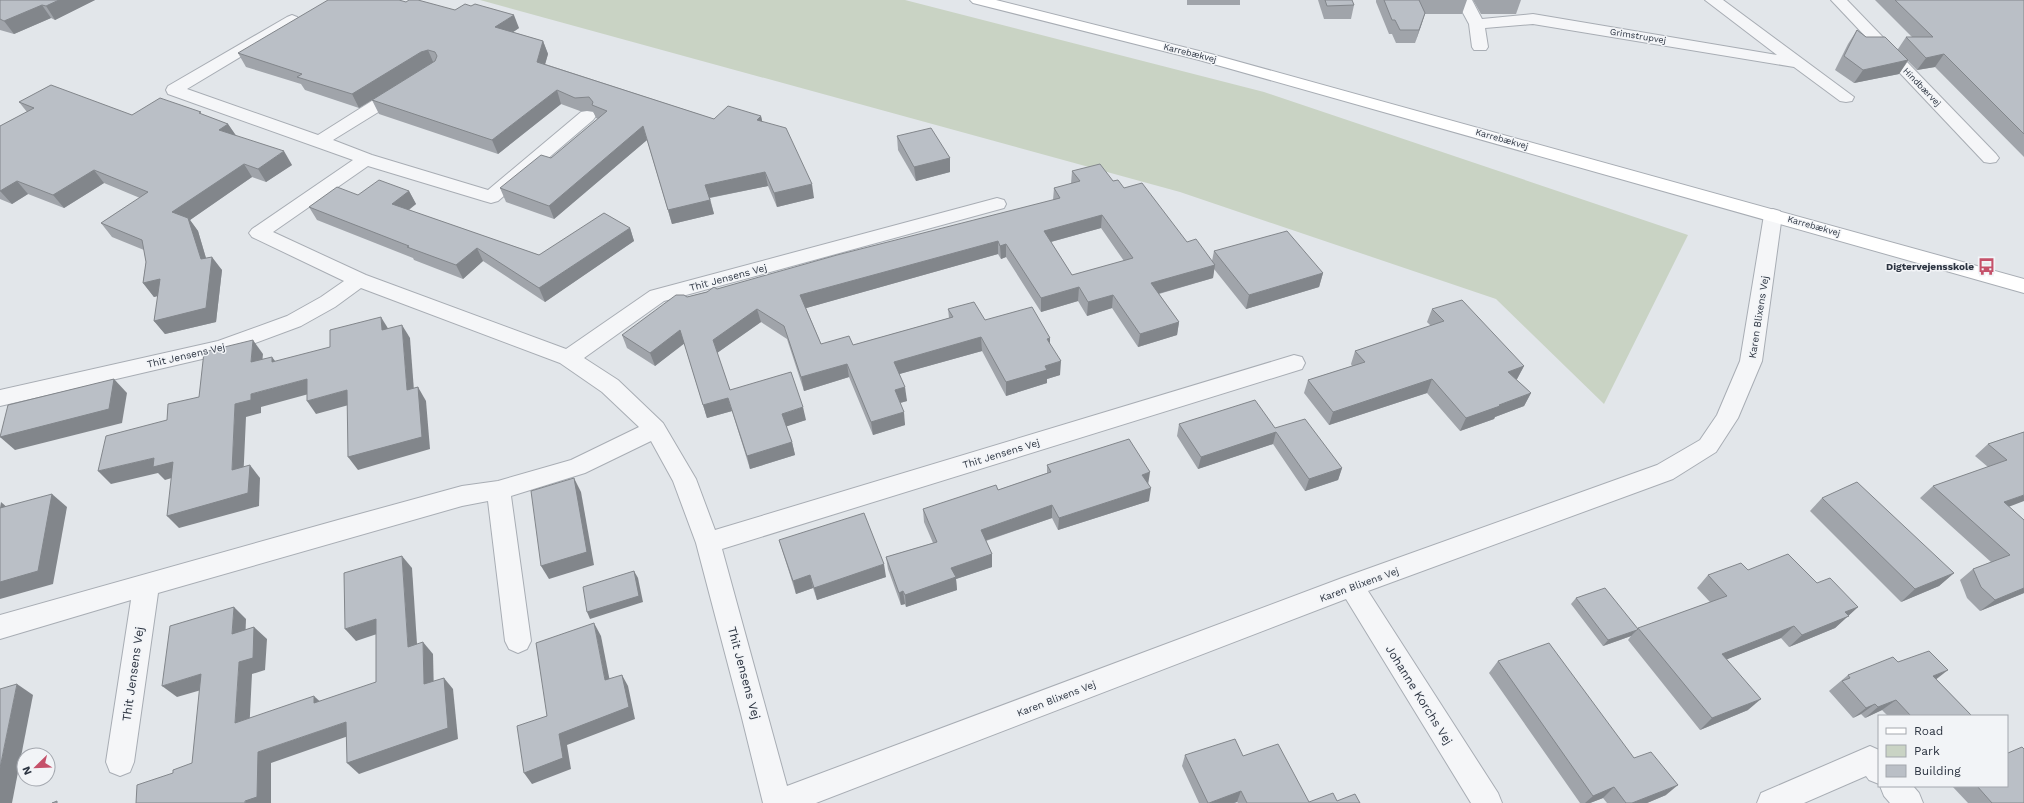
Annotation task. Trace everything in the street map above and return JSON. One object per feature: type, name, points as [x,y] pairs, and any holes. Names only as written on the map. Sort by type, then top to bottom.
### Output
[{"type":"street","name":"Karrebækvej","points":[[978,0],[1205,57],[2024,286]]},
{"type":"street","points":[[1464,0],[1477,24],[1480,48]]},
{"type":"street","name":"Grimstrupvej","points":[[1713,0],[1846,97]]},
{"type":"street","name":"Hindbærvej","points":[[1839,0],[1990,158]]},
{"type":"street","name":"Grimstrupvej","points":[[1477,24],[1533,19],[1799,63]]},
{"type":"street","points":[[292,20],[174,90],[320,141],[366,160],[491,196],[587,116]]},
{"type":"street","points":[[320,141],[414,82]]},
{"type":"street","name":"Thit Jensens Vej","points":[[366,160],[259,233],[359,280],[568,358],[610,386],[656,429],[684,479],[708,543],[778,803]]},
{"type":"street","name":"Thit Jensens Vej","points":[[568,358],[657,296],[997,204]]},
{"type":"street","name":"Karen Blixens Vej","points":[[778,803],[1350,586],[1665,472],[1708,446],[1727,418],[1752,361],[1773,215]]},
{"type":"street","name":"Thit Jensens Vej","points":[[0,398],[221,348],[294,322],[328,302],[359,280]]},
{"type":"street","name":"Thit Jensens Vej","points":[[708,543],[1294,363]]},
{"type":"street","points":[[0,627],[462,496],[498,490],[577,467],[656,429]]},
{"type":"street","points":[[498,490],[518,641]]},
{"type":"street","name":"Thit Jensens Vej","points":[[120,762],[146,586]]},
{"type":"street","name":"Johanne Korchs Vej","points":[[1350,586],[1488,803]]},
{"type":"street","points":[[1771,803],[1870,760],[1878,769]]},
{"type":"street","points":[[1895,787],[1909,803]]},
{"type":"green space","points":[[480,0],[905,0],[1264,92],[1688,235],[1604,404],[1496,299],[1180,192]]},
{"type":"building","points":[[0,0],[59,0],[46,6],[42,5],[4,21],[0,19]]},
{"type":"building","points":[[328,0],[399,0],[406,2],[409,0],[418,0],[455,10],[465,4],[471,6],[475,4],[514,15],[495,27],[543,41],[537,62],[714,119],[728,106],[761,116],[757,120],[786,128],[812,184],[774,193],[765,172],[705,185],[710,200],[668,210],[643,126],[549,206],[500,188],[541,155],[551,158],[607,111],[592,105],[593,102],[589,97],[575,98],[557,90],[492,140],[372,100],[435,61],[437,56],[435,52],[428,50],[421,52],[352,94],[297,77],[302,74],[238,53]]},
{"type":"building","points":[[1325,0],[1352,0],[1354,5],[1327,6]]},
{"type":"building","points":[[1384,0],[1419,0],[1425,13],[1419,30],[1400,30],[1395,20],[1392,20]]},
{"type":"building","points":[[1895,0],[2024,0],[2024,134],[1944,54],[1926,58],[1906,37],[1933,37]]},
{"type":"building","points":[[1857,30],[1866,37],[1885,37],[1908,60],[1863,70],[1844,56]]},
{"type":"building","points":[[51,85],[132,115],[160,98],[201,112],[199,113],[228,124],[219,130],[284,151],[258,169],[244,164],[172,212],[188,218],[201,259],[212,257],[206,308],[154,321],[160,279],[143,283],[146,262],[142,240],[101,223],[148,192],[94,170],[53,195],[17,181],[0,191],[0,126],[34,108],[19,102]]},
{"type":"building","points":[[931,128],[950,158],[914,167],[897,136]]},
{"type":"building","points":[[1100,164],[1113,181],[1118,180],[1124,188],[1142,183],[1187,242],[1196,239],[1215,265],[1151,283],[1179,322],[1140,334],[1113,295],[1088,302],[1079,287],[1041,298],[1006,244],[1000,246],[998,241],[800,295],[821,344],[849,336],[853,345],[953,317],[948,309],[974,302],[985,320],[1032,307],[1050,338],[1047,339],[1061,361],[1045,366],[1047,370],[1006,382],[981,337],[894,362],[905,387],[895,390],[904,412],[871,422],[847,364],[801,377],[784,326],[757,309],[713,340],[730,390],[791,372],[803,407],[782,414],[792,442],[747,456],[728,398],[703,405],[680,330],[650,353],[622,335],[676,295],[684,295],[687,297],[707,292],[714,287],[717,289],[837,255],[1060,198],[1054,188],[1080,181],[1072,171]],"holes":[[[1102,215],[1133,258],[1072,275],[1044,231]]]},
{"type":"building","points":[[379,180],[409,191],[392,204],[539,255],[604,213],[630,228],[539,288],[477,248],[456,265],[407,247],[409,246],[309,207],[337,187],[358,195]]},
{"type":"building","points":[[1287,231],[1323,273],[1249,295],[1214,251]]},
{"type":"building","points":[[1462,300],[1524,366],[1508,372],[1531,393],[1466,418],[1432,379],[1333,412],[1308,380],[1365,362],[1355,351],[1444,321],[1432,309]]},
{"type":"building","points":[[381,317],[382,330],[402,325],[407,390],[418,387],[422,437],[348,457],[347,390],[307,401],[307,379],[251,394],[251,400],[235,404],[232,470],[250,465],[248,493],[167,516],[173,462],[153,467],[154,458],[98,471],[106,436],[167,420],[168,404],[199,397],[204,352],[253,340],[251,362],[272,357],[272,362],[330,347],[330,330]]},
{"type":"building","points":[[114,379],[109,409],[0,437],[8,405]]},
{"type":"building","points":[[1255,400],[1275,428],[1305,419],[1342,468],[1309,479],[1276,432],[1201,457],[1179,424]]},
{"type":"building","points":[[2024,432],[2024,495],[2004,502],[2024,520],[2024,588],[1995,600],[1981,587],[1973,569],[2010,555],[1933,486],[2007,460],[1988,444]]},
{"type":"building","points":[[1129,439],[1150,472],[1142,475],[1151,488],[1059,518],[1052,505],[981,530],[992,554],[951,568],[956,577],[905,595],[903,591],[899,593],[886,557],[937,542],[923,509],[996,485],[998,490],[1051,472],[1047,465]]},
{"type":"building","points":[[574,478],[587,552],[541,566],[531,491]]},
{"type":"building","points":[[1857,482],[1954,573],[1915,589],[1822,498]]},
{"type":"building","points":[[52,494],[38,571],[0,582],[0,508]]},
{"type":"building","points":[[864,513],[884,564],[814,588],[810,575],[793,581],[779,540]]},
{"type":"building","points":[[1788,554],[1817,583],[1830,578],[1858,607],[1845,612],[1849,616],[1802,635],[1794,626],[1722,654],[1761,699],[1712,718],[1638,628],[1727,596],[1708,575],[1741,563],[1748,570]]},
{"type":"building","points":[[402,556],[408,647],[423,642],[424,684],[444,678],[448,728],[347,763],[346,722],[258,752],[257,797],[245,801],[245,803],[136,803],[137,785],[173,773],[173,770],[192,763],[201,674],[162,686],[170,626],[234,607],[232,634],[254,627],[253,658],[239,662],[235,723],[314,696],[314,703],[376,682],[376,619],[345,629],[344,573]]},
{"type":"building","points":[[634,571],[639,596],[587,612],[583,587]]},
{"type":"building","points":[[1605,588],[1638,629],[1637,630],[1608,640],[1576,598]]},
{"type":"building","points":[[594,623],[605,680],[622,675],[629,707],[559,734],[563,758],[524,773],[517,726],[547,716],[536,643]]},
{"type":"building","points":[[1549,643],[1634,758],[1651,752],[1678,785],[1632,803],[1626,803],[1614,787],[1593,796],[1498,661]]},
{"type":"building","points":[[1929,651],[1948,670],[1933,676],[1971,715],[1910,715],[1896,700],[1878,707],[1875,704],[1866,708],[1842,681],[1850,678],[1848,675],[1893,657],[1898,662]]},
{"type":"building","points":[[17,684],[0,768],[0,689]]},
{"type":"building","points":[[1235,739],[1243,756],[1278,744],[1309,802],[1333,793],[1337,801],[1355,794],[1360,803],[1247,803],[1241,791],[1208,803],[1185,755]]},
{"type":"building","points":[[2022,747],[2024,749],[2024,803],[1992,803],[1978,787],[2008,787],[2008,753]]},
{"type":"place","name":"Digtervejensskole","points":[[1987,266]]}]
